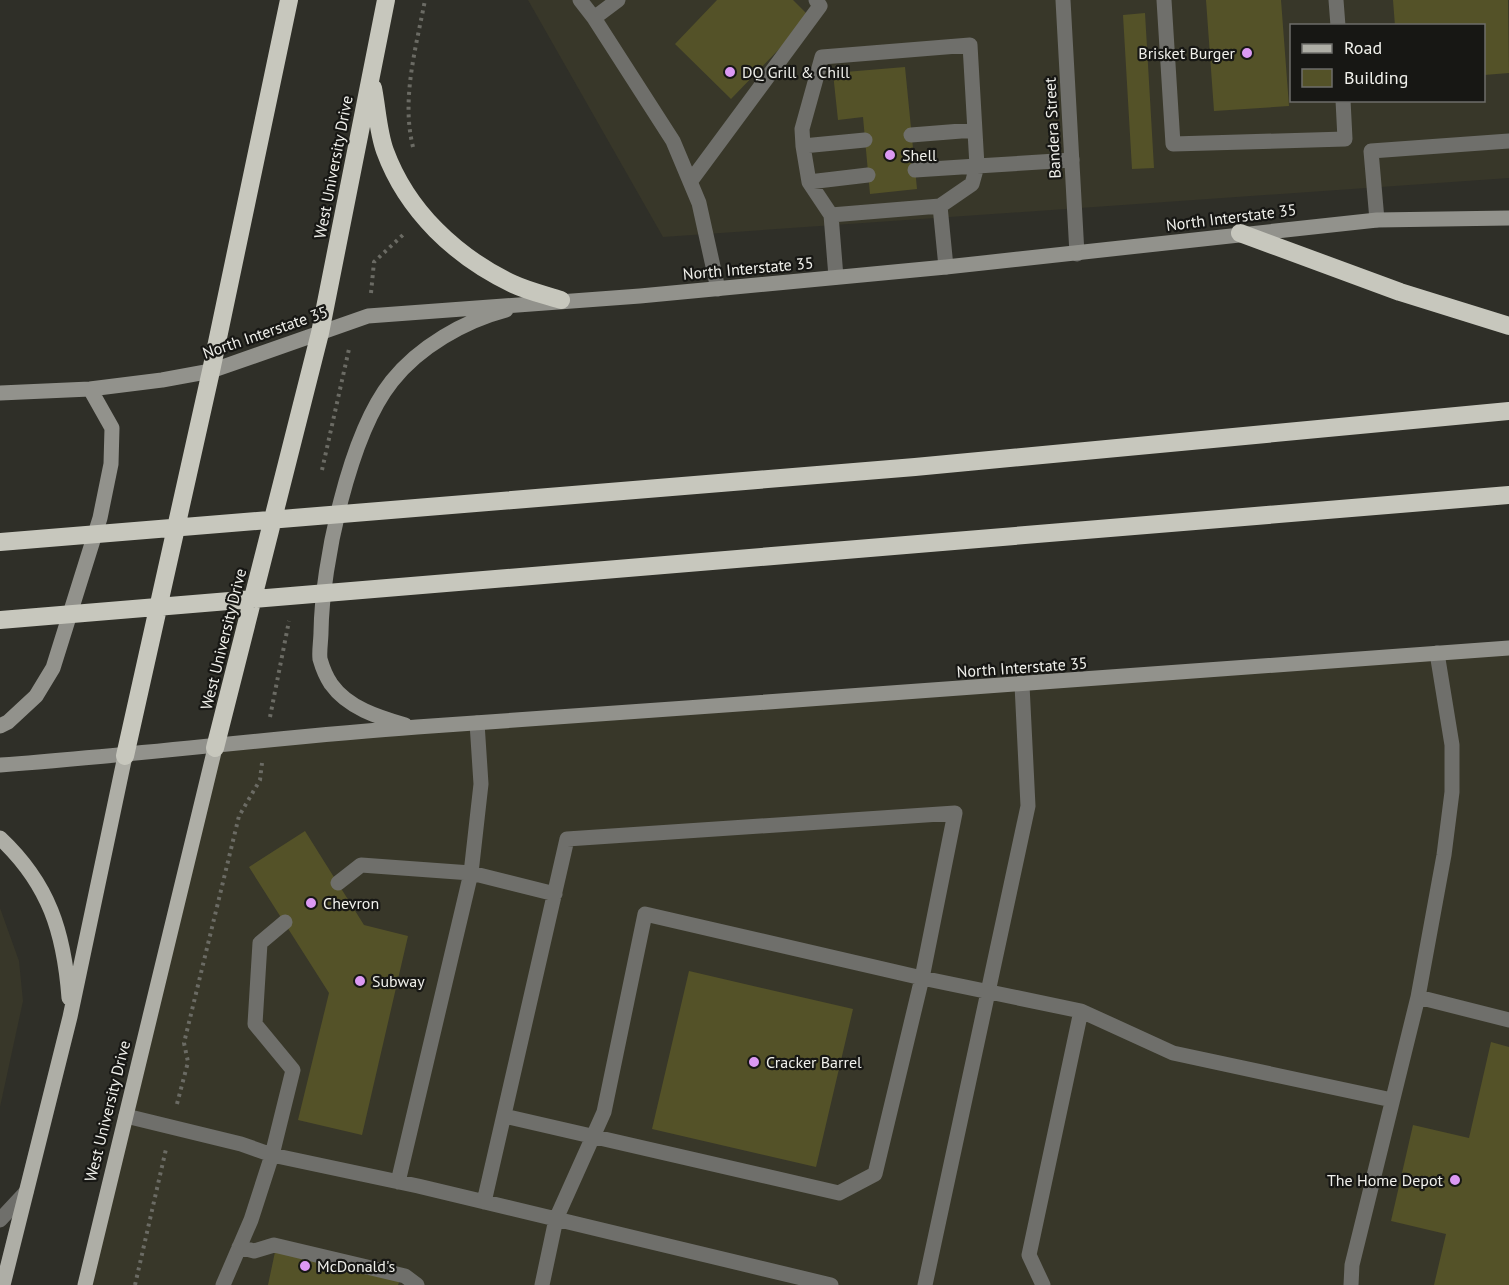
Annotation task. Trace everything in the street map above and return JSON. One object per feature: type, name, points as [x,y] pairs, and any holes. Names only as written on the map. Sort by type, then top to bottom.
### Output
[{"type":"highway","points":[[125,756],[212,371],[289,0]]},
{"type":"highway","name":"West University Drive","points":[[215,747],[320,333],[386,0]]},
{"type":"highway","points":[[371,78],[384,150],[404,190],[434,228],[472,262],[514,285],[561,300]]},
{"type":"highway","points":[[1240,233],[1400,292],[1509,326]]},
{"type":"highway","points":[[0,542],[915,467],[1509,411]]},
{"type":"highway","points":[[0,620],[1509,495]]},
{"type":"main road","name":"North Interstate 35","points":[[0,393],[90,389],[212,371],[368,316],[718,289],[1077,255],[1240,233],[1377,220],[1509,218]]},
{"type":"main road","points":[[414,727],[379,717],[347,701],[331,683],[320,659],[321,610],[343,499],[371,416],[392,381],[426,349],[458,329],[497,312],[535,302]]},
{"type":"main road","points":[[0,726],[8,722],[36,696],[53,668],[100,518],[111,464],[112,429],[90,389]]},
{"type":"main road","name":"North Interstate 35","points":[[0,765],[125,756],[414,727],[1022,685],[1509,648]]},
{"type":"main road","name":"West University Drive","points":[[85,1285],[215,747]]},
{"type":"main road","points":[[3,1285],[70,1017],[125,756]]},
{"type":"main road","points":[[0,838],[24,860],[45,895],[60,930],[67,969],[70,1017]]},
{"type":"street","points":[[580,0],[673,141],[699,203],[718,289]]},
{"type":"street","points":[[594,18],[618,0]]},
{"type":"street","points":[[690,182],[820,6],[816,0]]},
{"type":"street","name":"Bandera Street","points":[[1064,0],[1077,255]]},
{"type":"street","points":[[1164,0],[1173,144],[1345,139],[1371,151],[1509,141]]},
{"type":"street","points":[[1336,0],[1338,24]]},
{"type":"street","points":[[831,215],[940,206],[972,184],[977,166],[970,45],[822,57],[802,129],[803,146],[808,182],[831,215],[836,277]]},
{"type":"street","points":[[1343,102],[1345,139]]},
{"type":"street","points":[[911,135],[974,130]]},
{"type":"street","points":[[803,146],[865,140]]},
{"type":"street","points":[[1371,151],[1377,220]]},
{"type":"street","points":[[915,170],[1072,160]]},
{"type":"street","points":[[808,182],[868,175]]},
{"type":"street","points":[[940,206],[946,267]]},
{"type":"street","points":[[1351,1285],[1352,1265],[1418,997],[1444,855],[1452,792],[1452,745],[1437,653]]},
{"type":"street","points":[[925,1285],[1028,806],[1022,685]]},
{"type":"street","points":[[398,1182],[471,873],[481,784],[477,723]]},
{"type":"street","points":[[484,1202],[567,839],[955,813],[922,978],[875,1174],[839,1193],[504,1116]]},
{"type":"street","points":[[338,883],[361,865],[471,873],[555,894]]},
{"type":"street","points":[[555,1285],[543,1278],[556,1219],[604,1112],[645,914],[922,978],[989,990],[1081,1011],[1173,1053],[1392,1100]]},
{"type":"street","points":[[223,1285],[251,1220],[272,1155],[293,1070],[255,1024],[260,943],[285,922]]},
{"type":"street","points":[[1418,997],[1509,1020]]},
{"type":"street","points":[[1043,1285],[1029,1255],[1081,1011]]},
{"type":"street","points":[[126,1116],[241,1144],[272,1155],[398,1182],[831,1285]]},
{"type":"street","points":[[0,1220],[26,1192]]},
{"type":"street","points":[[239,1247],[254,1251],[274,1245],[405,1276],[417,1285]]},
{"type":"path","points":[[414,150],[410,132],[409,86],[425,0]]},
{"type":"path","points":[[368,316],[374,262],[423,215]]},
{"type":"path","points":[[322,472],[349,348]]},
{"type":"path","points":[[135,1285],[188,1062],[183,1042],[239,816],[260,780],[265,741],[290,620]]},
{"type":"shaded area","points":[[528,0],[1509,0],[1509,178],[663,237]]},
{"type":"shaded area","points":[[1509,648],[1509,1285],[85,1285],[215,748]]},
{"type":"shaded area","points":[[0,908],[19,961],[23,1001],[0,1107]]},
{"type":"building","name":"DQ Grill & Chill","points":[[717,0],[793,0],[810,17],[731,99],[675,44]]},
{"type":"building","name":"Brisket Burger","points":[[1206,0],[1281,0],[1289,106],[1214,111]]},
{"type":"building","points":[[1393,0],[1508,0],[1509,73],[1485,75],[1485,24],[1395,24]]},
{"type":"building","points":[[1145,13],[1154,168],[1132,169],[1123,15]]},
{"type":"building","points":[[905,67],[917,189],[870,194],[863,117],[838,120],[833,73]]},
{"type":"building","points":[[305,831],[364,925],[408,936],[362,1135],[298,1120],[329,993],[249,867]]},
{"type":"building","name":"Cracker Barrel","points":[[689,971],[853,1009],[816,1167],[652,1129]]},
{"type":"building","name":"The Home Depot","points":[[1491,1042],[1509,1047],[1509,1285],[1434,1285],[1446,1234],[1391,1221],[1413,1125],[1469,1138]]},
{"type":"building","name":"McDonald's","points":[[275,1252],[400,1280],[398,1285],[268,1285]]},
{"type":"place","name":"Brisket Burger","points":[[1247,53]]},
{"type":"place","name":"DQ Grill & Chill","points":[[730,72]]},
{"type":"place","name":"Shell","points":[[890,155]]},
{"type":"place","name":"Chevron","points":[[311,903]]},
{"type":"place","name":"Subway","points":[[360,981]]},
{"type":"place","name":"Cracker Barrel","points":[[754,1062]]},
{"type":"place","name":"The Home Depot","points":[[1455,1180]]},
{"type":"place","name":"McDonald's","points":[[305,1266]]}]
